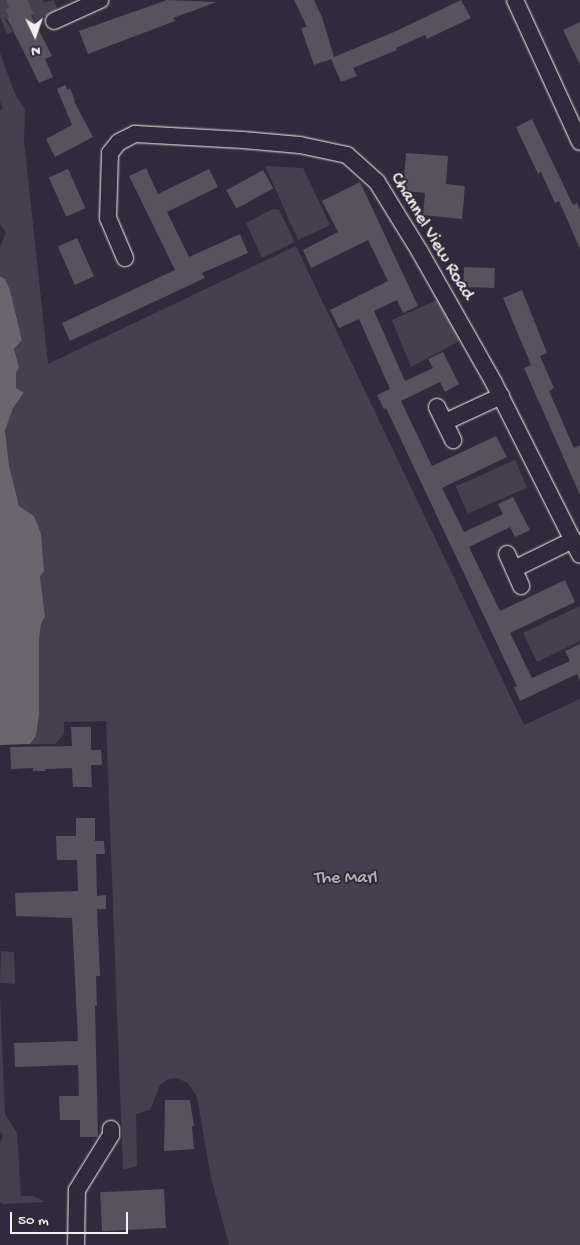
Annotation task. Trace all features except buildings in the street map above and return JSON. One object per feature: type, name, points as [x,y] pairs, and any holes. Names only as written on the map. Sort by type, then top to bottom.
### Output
[{"type":"street","points":[[54,21],[100,0]]},
{"type":"street","points":[[515,0],[580,142]]},
{"type":"street","name":"Channel View Road","points":[[125,258],[108,218],[110,153],[119,142],[135,134],[300,145],[347,156],[377,182],[420,252],[501,396],[576,548]]},
{"type":"street","points":[[445,422],[501,396]]},
{"type":"street","points":[[437,407],[453,440]]},
{"type":"street","points":[[514,569],[576,548]]},
{"type":"street","points":[[507,554],[521,586]]},
{"type":"street","points":[[76,1245],[77,1190],[111,1135],[111,1129]]},
{"type":"green space","points":[[0,0],[6,0],[9,8],[5,9],[9,18],[5,19],[13,32],[7,34],[0,17]]},
{"type":"green space","points":[[27,0],[43,0],[44,2],[54,0],[57,9],[35,22]]},
{"type":"green space","name":"The Marl","points":[[0,53],[15,94],[25,110],[24,141],[48,364],[296,246],[524,725],[580,699],[580,1245],[229,1245],[211,1178],[197,1097],[188,1083],[177,1078],[168,1079],[160,1085],[150,1110],[136,1114],[137,1166],[123,1170],[106,721],[64,722],[64,734],[55,744],[30,744],[36,736],[39,715],[39,639],[41,624],[45,616],[40,577],[44,571],[34,516],[19,506],[9,465],[5,432],[13,408],[24,394],[16,388],[16,373],[19,367],[14,349],[22,339],[10,290],[5,279],[0,276],[0,248],[6,232],[0,224],[0,111],[3,109],[0,101]]},
{"type":"green space","points":[[265,166],[303,168],[330,225],[298,240]]},
{"type":"green space","points":[[273,209],[279,210],[295,242],[262,258],[246,223]]},
{"type":"green space","points":[[446,296],[467,337],[411,367],[392,320]]},
{"type":"green space","points":[[515,460],[527,487],[468,514],[456,486]]},
{"type":"green space","points":[[580,606],[580,641],[537,662],[523,633]]},
{"type":"green space","points":[[1,951],[14,952],[15,984],[0,983]]},
{"type":"green space","points":[[0,994],[5,1114],[17,1133],[21,1196],[33,1196],[45,1202],[3,1204],[0,1202],[0,1144],[3,1135],[0,1131]]},
{"type":"shaded area","points":[[0,276],[5,279],[10,290],[22,340],[14,349],[19,367],[16,373],[16,388],[24,393],[13,408],[5,431],[9,465],[19,506],[34,516],[41,534],[44,571],[40,577],[45,616],[41,624],[39,639],[39,715],[36,736],[30,744],[0,745]]}]
